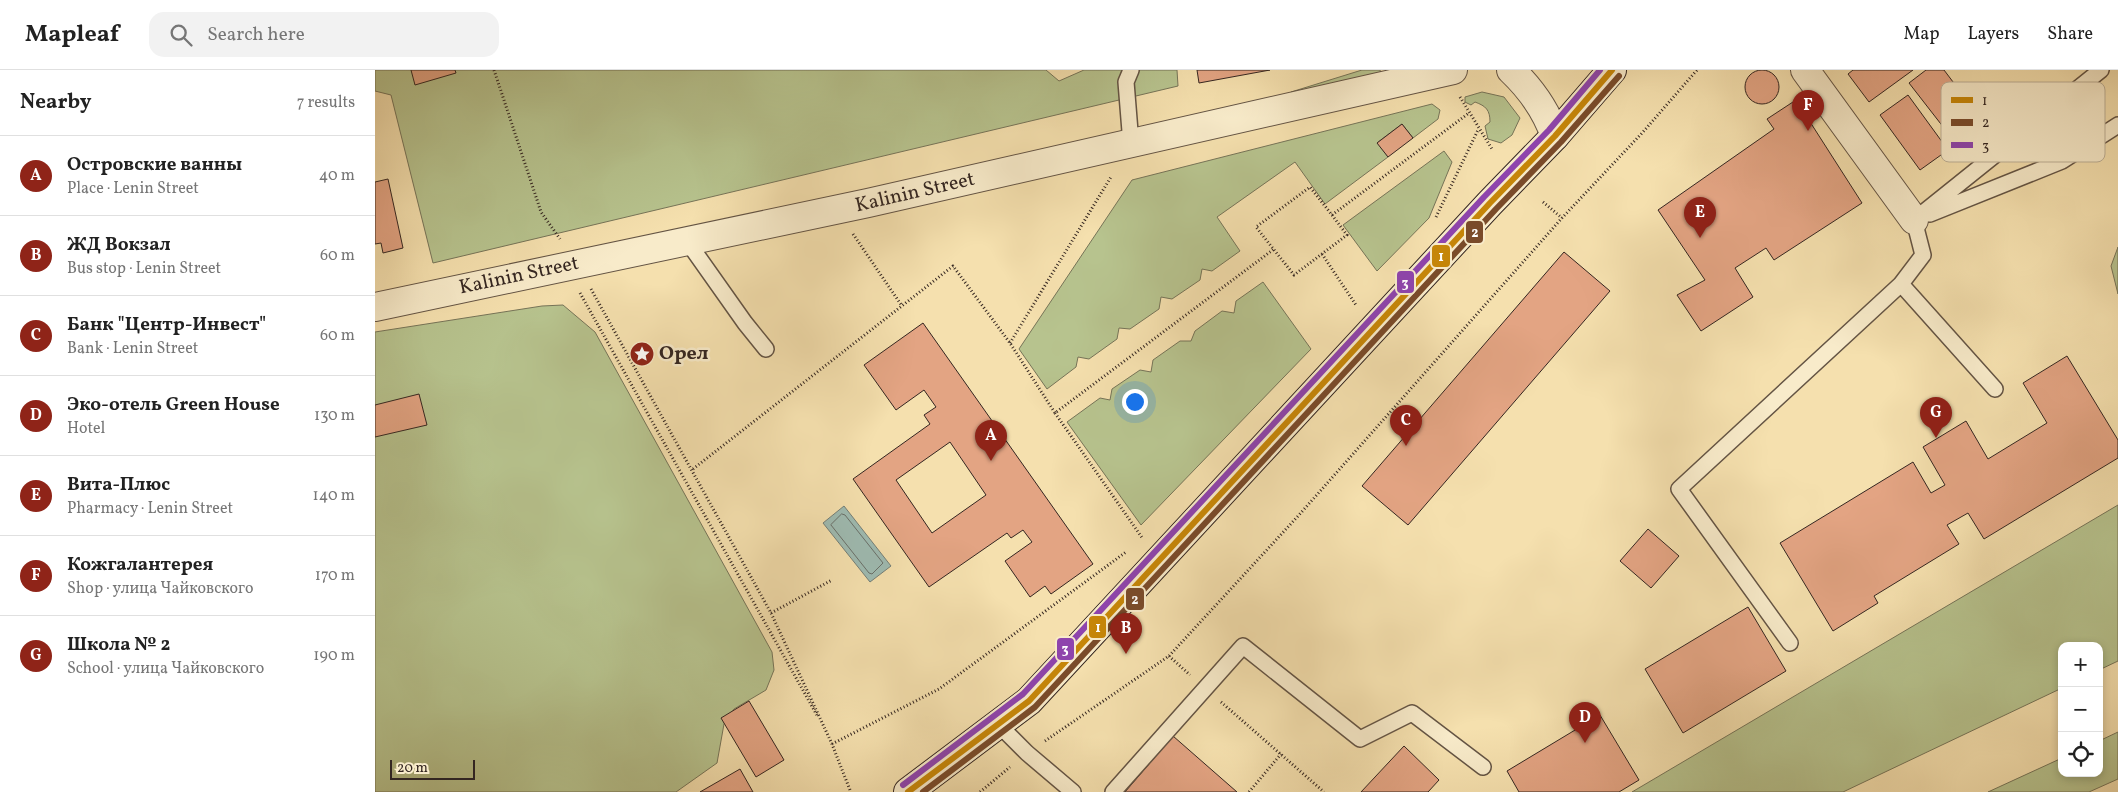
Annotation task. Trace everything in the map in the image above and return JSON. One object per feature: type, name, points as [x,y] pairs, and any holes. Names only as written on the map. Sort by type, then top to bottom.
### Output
[{"type":"street","points":[[1511,70],[1537,98],[1550,121],[1555,136]]},
{"type":"street","points":[[908,792],[1029,701],[1555,136],[1612,70]]},
{"type":"street","points":[[1805,70],[1915,220]]},
{"type":"street","name":"Kalinin Street","points":[[375,306],[837,210],[1131,144],[1455,81]]},
{"type":"lane","points":[[1131,70],[1127,82],[1131,144]]},
{"type":"lane","points":[[2083,82],[2095,72]]},
{"type":"lane","points":[[2105,134],[2118,125]]},
{"type":"lane","points":[[1915,220],[1986,162]]},
{"type":"lane","points":[[1915,220],[2063,162]]},
{"type":"lane","points":[[1789,643],[1679,490],[1901,284],[1923,255],[1915,220]]},
{"type":"lane","points":[[687,241],[745,323],[766,348]]},
{"type":"lane","points":[[1901,284],[1995,389]]},
{"type":"lane","points":[[1113,792],[1207,689],[1243,646],[1360,739],[1412,713],[1483,767]]},
{"type":"lane","points":[[998,724],[1027,753],[1073,792]]},
{"type":"path","points":[[494,70],[541,212],[833,744]]},
{"type":"path","points":[[980,792],[1027,753],[1169,656],[1299,515],[1561,218],[1643,132],[1697,70]]},
{"type":"path","points":[[1455,81],[1469,113],[1492,149]]},
{"type":"path","points":[[1332,215],[1469,113]]},
{"type":"path","points":[[1010,344],[1131,144]]},
{"type":"path","points":[[1310,186],[1332,215],[1347,235],[1294,275],[1256,227],[1310,186]]},
{"type":"path","points":[[1543,202],[1561,218]]},
{"type":"path","points":[[837,210],[902,306]]},
{"type":"path","points":[[1055,414],[1274,249]]},
{"type":"path","points":[[1322,254],[1357,307]]},
{"type":"path","points":[[570,266],[594,293],[771,613],[833,744],[849,790]]},
{"type":"path","points":[[693,470],[953,266],[1010,344],[1055,414],[1143,539],[1135,545]]},
{"type":"path","points":[[833,744],[939,689],[975,665],[1127,550]]},
{"type":"path","points":[[771,613],[831,580]]},
{"type":"path","points":[[1169,656],[1324,792]]},
{"type":"path","points":[[1249,792],[1281,754]]},
{"type":"green space","points":[[375,70],[1046,70],[1059,81],[1084,70],[1177,70],[1178,86],[433,263],[391,95],[375,91]]},
{"type":"green space","points":[[1362,70],[1380,70],[1382,78],[1290,96],[1291,92]]},
{"type":"green space","points":[[1482,92],[1504,97],[1520,118],[1512,135],[1501,143],[1488,139],[1485,126],[1490,122],[1487,109],[1475,102],[1471,105],[1465,102],[1465,97]]},
{"type":"green space","points":[[1432,104],[1440,110],[1438,119],[1413,138],[1402,124],[1378,142],[1388,157],[1325,204],[1295,162],[1217,217],[1240,251],[1212,271],[1202,269],[1200,280],[1172,299],[1161,297],[1159,309],[1130,329],[1119,328],[1117,339],[1089,359],[1078,357],[1076,367],[1047,389],[1019,349],[1132,180]]},
{"type":"green space","points":[[1444,151],[1452,162],[1429,218],[1377,271],[1343,225]]},
{"type":"green space","points":[[2118,247],[2118,294],[2111,266]]},
{"type":"green space","points":[[1263,282],[1311,349],[1141,525],[1067,422],[1100,398],[1110,400],[1112,389],[1140,370],[1151,372],[1153,360],[1180,341],[1191,341],[1195,331],[1222,311],[1234,313],[1236,301]]},
{"type":"green space","points":[[563,305],[595,332],[772,652],[774,670],[766,690],[734,709],[724,724],[717,763],[676,792],[375,792],[375,332],[542,306]]},
{"type":"green space","points":[[2118,505],[2118,661],[2103,668],[2103,642],[2058,642],[2058,690],[1843,792],[1632,792]]},
{"type":"green space","points":[[2118,732],[2118,779],[2089,792],[1988,792],[2058,760],[2058,777],[2103,777],[2103,739]]},
{"type":"water","points":[[844,506],[891,566],[870,582],[823,523]]},
{"type":"building","points":[[411,70],[455,70],[456,73],[415,85]]},
{"type":"building","points":[[1197,70],[1270,70],[1199,83]]},
{"type":"building","points":[[1762,70],[1774,75],[1779,87],[1774,99],[1762,104],[1750,99],[1745,87],[1750,75]]},
{"type":"building","points":[[1853,70],[1913,70],[1869,102],[1848,74]]},
{"type":"building","points":[[1926,70],[1944,70],[1953,82],[1941,82],[1941,124],[1909,83]]},
{"type":"building","points":[[1908,95],[1941,140],[1941,155],[1920,170],[1880,115]]},
{"type":"building","points":[[1796,100],[1862,203],[1774,260],[1766,248],[1735,268],[1753,297],[1701,331],[1677,295],[1705,280],[1658,210],[1774,129],[1767,119]]},
{"type":"building","points":[[1402,124],[1413,138],[1388,157],[1377,143]]},
{"type":"building","points":[[388,179],[403,248],[383,253],[381,243],[375,244],[375,182]]},
{"type":"building","points":[[1564,252],[1610,291],[1408,525],[1362,486]]},
{"type":"building","points":[[923,323],[1093,564],[1051,594],[1045,586],[1030,597],[1005,561],[1032,542],[1023,530],[1011,538],[1007,533],[929,587],[853,479],[930,424],[924,415],[936,407],[924,390],[896,410],[864,365]],"holes":[[[950,442],[986,495],[932,533],[896,480]]]},
{"type":"building","points":[[2067,356],[2118,440],[2118,458],[1984,539],[1968,513],[1947,525],[1959,544],[1874,596],[1878,603],[1833,631],[1780,543],[1913,462],[1931,493],[1945,485],[1923,447],[1966,421],[1988,459],[2047,423],[2023,383]]},
{"type":"building","points":[[419,394],[427,425],[375,437],[375,405]]},
{"type":"building","points":[[1648,529],[1679,556],[1651,588],[1620,561]]},
{"type":"building","points":[[1748,607],[1786,671],[1683,733],[1645,669]]},
{"type":"building","points":[[749,701],[784,760],[756,777],[721,718]]},
{"type":"building","points":[[1600,715],[1639,780],[1619,792],[1519,792],[1507,771]]},
{"type":"building","points":[[1173,736],[1237,792],[1125,792]]},
{"type":"building","points":[[1404,746],[1439,780],[1428,792],[1361,792]]},
{"type":"building","points":[[740,769],[753,792],[700,792]]},
{"type":"transit line","name":"3","points":[[903,785],[1023,694],[1484,197],[1549,130],[1600,70]]},
{"type":"transit line","name":"1","points":[[908,792],[1029,701],[1490,203],[1555,136],[1612,70]]},
{"type":"transit line","name":"2","points":[[923,792],[1035,707],[1496,209],[1561,142],[1619,76]]},
{"type":"place","name":"Кожгалантерея","points":[[1808,131]]},
{"type":"place","name":"Вита-Плюс","points":[[1700,238]]},
{"type":"place","name":"Орел","points":[[642,354]]},
{"type":"place","name":"Школа № 2","points":[[1936,438]]},
{"type":"place","name":"Банк \"Центр-Инвест\"","points":[[1406,446]]},
{"type":"place","name":"Островские ванны","points":[[991,461]]},
{"type":"place","name":"ЖД Вокзал","points":[[1126,654]]},
{"type":"place","name":"Эко-отель Green House","points":[[1585,743]]}]
